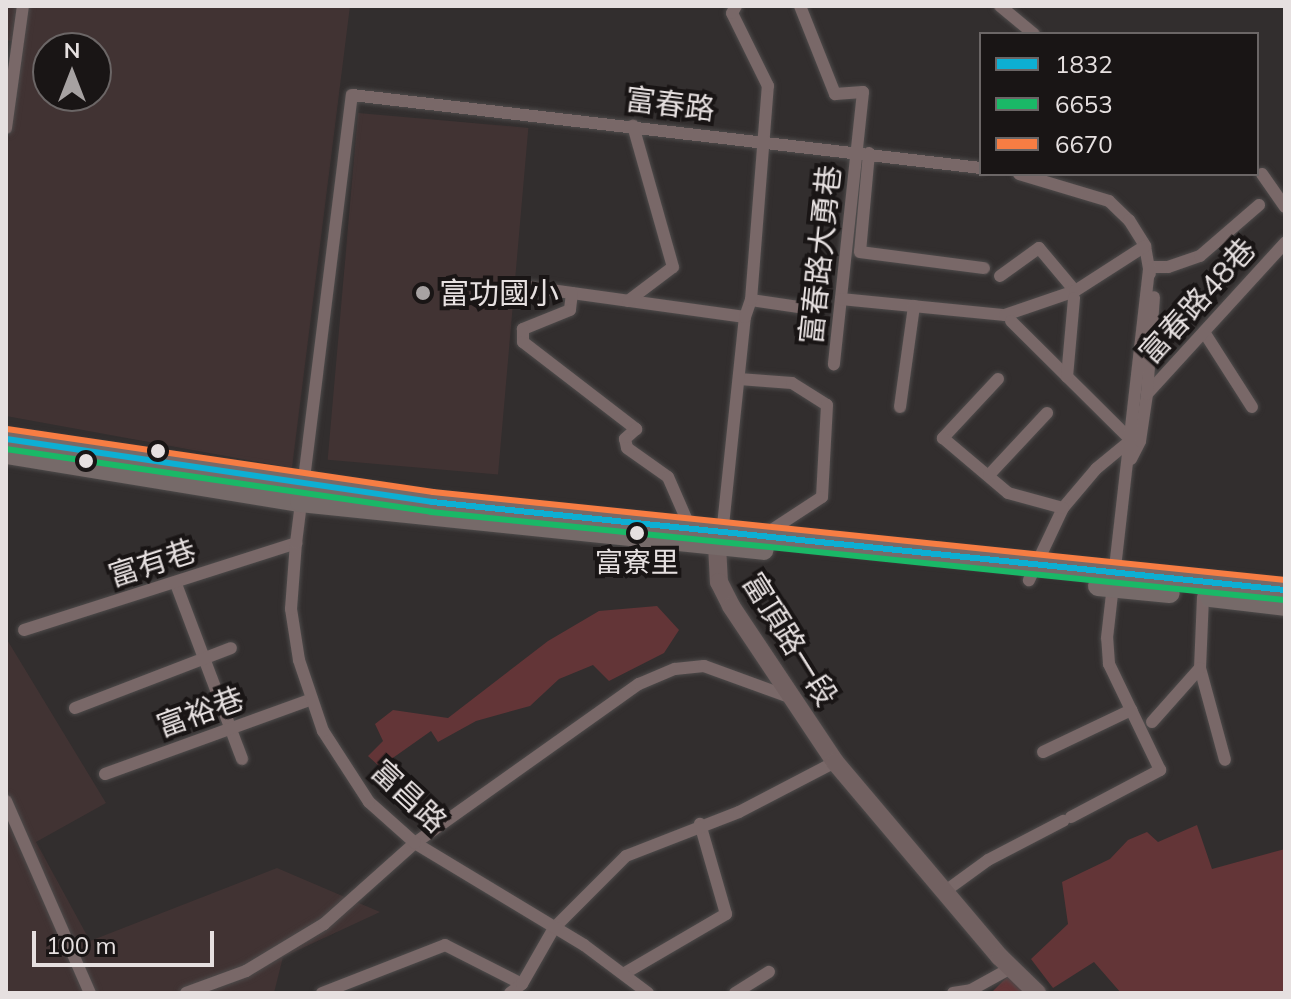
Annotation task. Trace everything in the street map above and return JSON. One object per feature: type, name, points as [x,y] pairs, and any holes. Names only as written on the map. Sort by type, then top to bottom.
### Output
[{"type":"main road","points":[[6,439],[301,494],[689,525],[720,538],[763,536],[1033,573]]},
{"type":"main road","points":[[6,454],[301,494],[1033,573],[1285,590]]},
{"type":"main road","points":[[1116,581],[1203,597],[1285,606]]},
{"type":"street","points":[[6,128],[23,6]]},
{"type":"street","name":"富頂路一段","points":[[736,6],[732,13],[768,86],[751,300],[745,317],[720,538],[725,594],[835,762],[944,892],[1037,993]]},
{"type":"street","points":[[800,6],[835,94],[863,92],[860,252],[984,268]]},
{"type":"street","points":[[1000,6],[1032,32]]},
{"type":"street","name":"富春路","points":[[352,95],[979,168]]},
{"type":"street","name":"富昌路","points":[[352,95],[301,494],[291,609],[312,699],[341,766],[369,802],[415,843],[625,973],[648,993]]},
{"type":"street","points":[[628,301],[673,267],[633,126]]},
{"type":"street","name":"富春路大勇巷","points":[[834,364],[863,153]]},
{"type":"street","points":[[1262,174],[1285,207]]},
{"type":"street","points":[[1042,176],[1064,178],[1109,201],[1129,220],[1145,246],[1155,306],[1140,441],[1128,466]]},
{"type":"street","points":[[1149,267],[1168,267],[1200,256],[1259,205]]},
{"type":"street","name":"富春路48巷","points":[[1147,394],[1285,243]]},
{"type":"street","points":[[841,299],[1005,315],[1074,295],[1145,246]]},
{"type":"street","points":[[1000,276],[1039,248],[1074,295],[1067,377]]},
{"type":"street","points":[[944,892],[988,860],[1160,770],[1109,664],[1107,638],[1116,581],[1149,267]]},
{"type":"street","points":[[529,287],[745,317]]},
{"type":"street","points":[[572,293],[570,310],[523,329],[523,342],[636,429],[625,439],[627,448],[668,477],[689,525]]},
{"type":"street","points":[[751,300],[805,308]]},
{"type":"street","points":[[900,407],[914,306]]},
{"type":"street","points":[[1011,321],[1131,440]]},
{"type":"street","points":[[1204,332],[1252,407]]},
{"type":"street","points":[[739,379],[792,383],[827,405],[822,497],[763,536]]},
{"type":"street","points":[[998,379],[943,438],[1008,493],[1063,508]]},
{"type":"street","points":[[989,475],[1047,413]]},
{"type":"street","points":[[1033,573],[1063,508],[1096,469],[1131,440]]},
{"type":"street","name":"富有巷","points":[[24,630],[176,584],[296,543]]},
{"type":"street","points":[[176,584],[242,759]]},
{"type":"street","points":[[1203,597],[1200,668],[1225,760]]},
{"type":"street","points":[[75,708],[231,648]]},
{"type":"street","points":[[186,993],[285,950],[381,878],[415,843],[639,684],[675,669],[704,666],[792,698]]},
{"type":"street","points":[[1152,722],[1200,668]]},
{"type":"street","name":"富裕巷","points":[[105,774],[312,699]]},
{"type":"street","points":[[1043,752],[1131,710]]},
{"type":"street","points":[[510,993],[522,984],[554,928],[626,856],[700,824],[739,812],[835,762]]},
{"type":"street","points":[[6,801],[90,993]]},
{"type":"street","points":[[625,973],[726,914],[700,824]]},
{"type":"street","points":[[322,993],[445,945],[522,984]]},
{"type":"street","points":[[953,993],[971,990],[1011,968]]},
{"type":"street","points":[[735,993],[769,972]]},
{"type":"shaded area","points":[[6,6],[350,6],[292,468],[6,416],[6,150],[24,44],[6,40]]},
{"type":"shaded area","name":"富功國小","points":[[358,113],[528,128],[498,475],[328,460]]},
{"type":"shaded area","points":[[657,606],[679,630],[664,653],[609,681],[593,665],[559,679],[530,706],[476,721],[438,742],[431,731],[380,767],[368,756],[383,741],[375,724],[393,710],[448,718],[548,641],[599,611]]},
{"type":"shaded area","points":[[6,638],[106,803],[36,842],[90,941],[277,868],[380,912],[283,957],[274,993],[6,993]]},
{"type":"shaded area","points":[[1197,825],[1212,869],[1285,849],[1285,993],[1121,993],[1094,962],[1053,988],[1031,959],[1068,924],[1062,882],[1110,859],[1128,840],[1147,832],[1158,842]]},
{"type":"shaded area","points":[[1012,972],[1030,993],[991,993]]},
{"type":"transit line","name":"6670","points":[[7,429],[433,492],[1285,580]]},
{"type":"transit line","name":"1832","points":[[6,439],[432,502],[1285,590]]},
{"type":"transit line","name":"6653","points":[[6,449],[431,512],[1284,600]]},
{"type":"place","name":"富功國小","points":[[423,293]]},
{"type":"place","name":"富寮里","points":[[637,533]]}]
